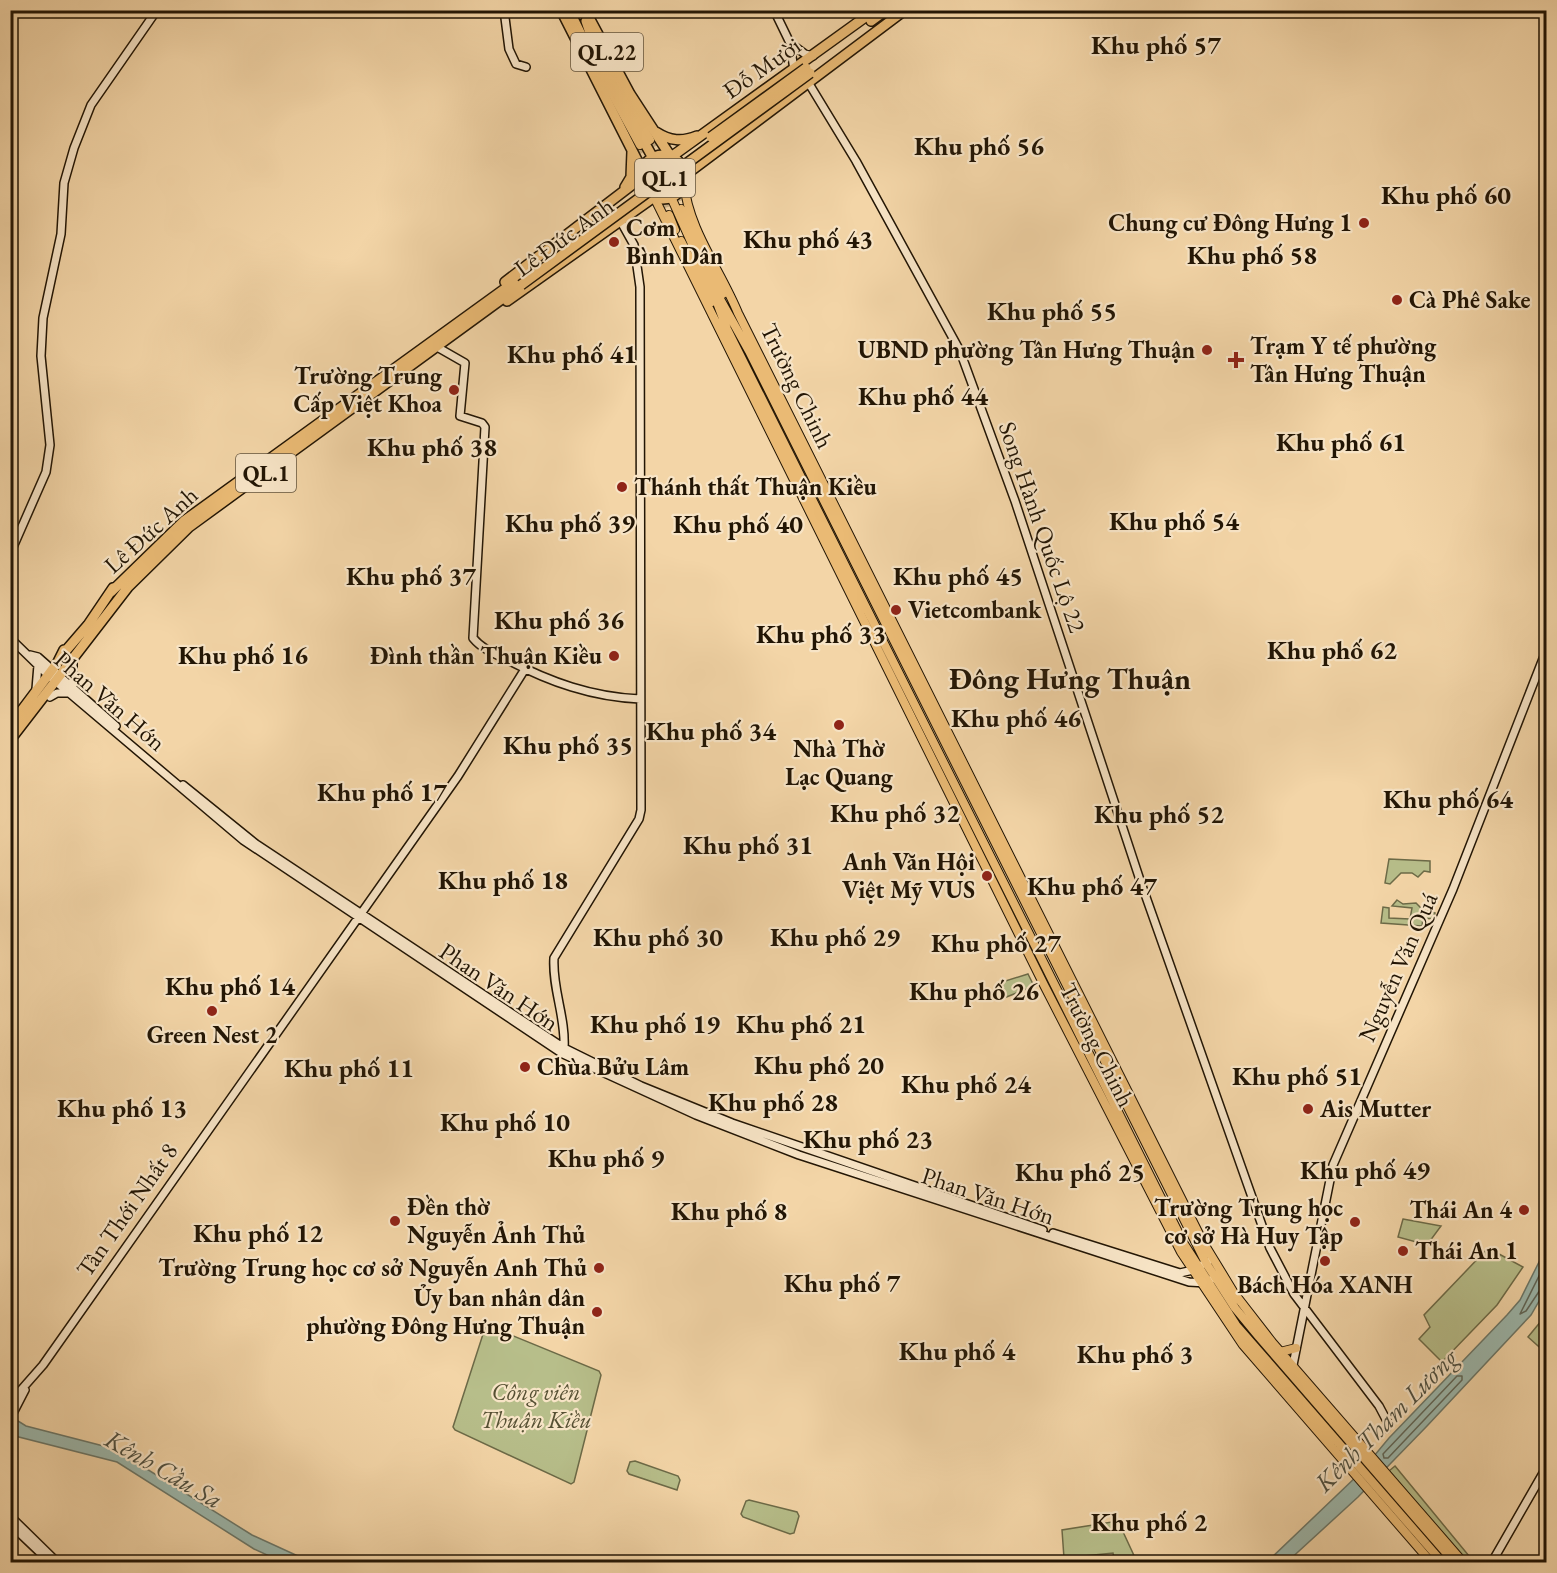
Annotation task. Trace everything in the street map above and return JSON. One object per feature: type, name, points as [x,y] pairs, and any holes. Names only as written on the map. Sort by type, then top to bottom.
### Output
[{"type":"highway","name":"QL.22","points":[[561,10],[634,150],[642,174]]},
{"type":"highway","name":"QL.22","points":[[569,10],[587,57],[601,65]]},
{"type":"highway","name":"QL.22","points":[[583,10],[592,44],[601,65]]},
{"type":"highway","name":"QL.22","points":[[583,10],[653,134],[671,158]]},
{"type":"highway","name":"QL.22","points":[[590,10],[630,94]]},
{"type":"highway","name":"Đỗ Mười","points":[[671,158],[701,134],[794,70],[875,10]]},
{"type":"highway","name":"Đỗ Mười","points":[[808,75],[826,54],[886,10]]},
{"type":"highway","name":"Đỗ Mười","points":[[684,179],[808,75],[898,10]]},
{"type":"highway","name":"Đỗ Mười","points":[[808,75],[842,58],[905,10]]},
{"type":"highway","name":"QL.1","points":[[813,56],[826,54]]},
{"type":"highway","points":[[808,75],[813,56]]},
{"type":"highway","points":[[824,65],[842,58]]},
{"type":"highway","points":[[601,65],[653,158]]},
{"type":"highway","name":"Lê Đức Anh","points":[[11,726],[34,695],[73,662],[128,587],[184,535],[434,349],[519,282],[808,75]]},
{"type":"highway","points":[[653,134],[701,134],[709,148],[718,150]]},
{"type":"highway","points":[[631,212],[628,204],[618,195],[631,177],[634,150]]},
{"type":"highway","points":[[660,156],[671,158],[680,165],[684,179],[671,197],[654,197],[645,189],[642,174],[653,158],[660,156]]},
{"type":"highway","name":"Lê Đức Anh","points":[[12,741],[53,681],[64,648],[109,594],[184,521],[332,411],[494,301],[519,270],[642,174]]},
{"type":"highway","name":"Lê Đức Anh","points":[[494,301],[515,297],[654,197]]},
{"type":"main road","points":[[589,26],[653,134]]},
{"type":"main road","points":[[587,57],[634,150]]},
{"type":"main road","name":"Trường Chinh","points":[[684,179],[687,203],[697,228],[919,684]]},
{"type":"main road","name":"Trường Chinh","points":[[654,197],[1195,1269],[1226,1317],[1354,1455]]},
{"type":"main road","name":"Trường Chinh","points":[[671,197],[710,284],[726,329],[904,691]]},
{"type":"main road","points":[[681,209],[736,326]]},
{"type":"main road","points":[[669,215],[726,329]]},
{"type":"main road","name":"Trường Chinh","points":[[710,284],[749,351],[1209,1261],[1235,1308],[1291,1374],[1354,1455]]},
{"type":"main road","name":"Trường Chinh","points":[[738,313],[749,351]]},
{"type":"main road","name":"Trường Chinh","points":[[718,326],[732,340]]},
{"type":"main road","points":[[904,691],[919,684]]},
{"type":"main road","name":"Trường Chinh","points":[[1218,1275],[1292,1365],[1354,1455]]},
{"type":"main road","points":[[1280,1352],[1296,1348]]},
{"type":"main road","points":[[1354,1455],[1389,1483],[1462,1563]]},
{"type":"main road","points":[[1354,1455],[1376,1494],[1406,1528],[1442,1563]]},
{"type":"main road","points":[[1419,1517],[1452,1561],[1462,1563]]},
{"type":"main road","points":[[1406,1528],[1431,1563]]},
{"type":"street","points":[[10,554],[46,472],[49,454],[49,418],[41,356],[43,318],[56,264],[64,183],[69,164],[91,105],[157,10]]},
{"type":"street","points":[[504,10],[508,49],[516,64],[526,67]]},
{"type":"street","points":[[774,10],[790,43],[794,70]]},
{"type":"street","points":[[790,43],[800,51],[813,56]]},
{"type":"street","name":"Song Hành Quốc Lộ 22","points":[[808,75],[960,351],[1015,501],[1140,880],[1237,1158],[1270,1248],[1304,1309]]},
{"type":"street","points":[[564,1051],[565,1027],[553,974],[554,958],[639,819],[641,805],[640,287],[634,245],[620,220]]},
{"type":"street","points":[[434,349],[465,363],[460,416],[482,423],[485,427],[473,638],[479,645],[525,669],[590,693],[640,699]]},
{"type":"street","name":"Phan Văn Hớn","points":[[10,638],[39,662],[53,681],[72,690],[237,830],[564,1051],[629,1087],[747,1135],[1189,1282],[1204,1283]]},
{"type":"street","name":"Nguyễn Văn Quá","points":[[1291,1374],[1327,1189],[1339,1148],[1453,889],[1546,651]]},
{"type":"street","points":[[34,695],[39,677],[39,662],[50,661],[63,654]]},
{"type":"street","points":[[53,681],[57,693],[72,690],[73,662]]},
{"type":"street","name":"Tân Thới Nhất 8","points":[[12,1414],[21,1390],[26,1387],[458,776],[525,669]]},
{"type":"street","name":"Phan Văn Hớn","points":[[1079,1244],[1180,1273],[1195,1269]]},
{"type":"street","points":[[1195,1269],[1209,1261]]},
{"type":"street","points":[[1204,1283],[1218,1275]]},
{"type":"street","points":[[1304,1309],[1379,1406],[1388,1423],[1386,1429]]},
{"type":"street","points":[[1487,1563],[1493,1559],[1546,1468]]},
{"type":"street","points":[[10,1516],[57,1563]]},
{"type":"street","points":[[10,1524],[50,1563]]},
{"type":"green space","points":[[663,162],[674,167],[679,178],[674,189],[663,194],[652,189],[647,178],[652,167]]},
{"type":"green space","points":[[1389,859],[1430,861],[1430,872],[1424,871],[1418,877],[1412,873],[1401,873],[1390,884],[1385,883]]},
{"type":"green space","points":[[1397,900],[1403,904],[1416,903],[1423,910],[1435,913],[1433,919],[1423,918],[1422,926],[1381,923],[1383,907],[1389,908],[1389,918],[1410,919],[1412,908],[1392,906]]},
{"type":"green space","points":[[1028,974],[1034,986],[999,1000],[1002,982]]},
{"type":"green space","points":[[1403,1219],[1441,1226],[1427,1245],[1398,1237]]},
{"type":"green space","points":[[1488,1248],[1523,1267],[1497,1305],[1442,1362],[1419,1339],[1430,1327],[1424,1315]]},
{"type":"green space","points":[[1546,1315],[1546,1353],[1528,1337]]},
{"type":"green space","name":"Công viên Thuận Kiều","points":[[489,1326],[599,1371],[601,1375],[574,1482],[571,1484],[455,1430],[453,1427],[485,1328]]},
{"type":"green space","points":[[635,1461],[678,1476],[680,1480],[677,1490],[629,1474],[627,1471],[630,1462]]},
{"type":"green space","points":[[1395,1466],[1474,1562],[1466,1562],[1389,1471]]},
{"type":"green space","points":[[746,1501],[797,1512],[799,1516],[794,1533],[790,1534],[743,1517],[741,1514]]},
{"type":"green space","points":[[1118,1521],[1137,1562],[1115,1562],[1113,1553],[1064,1558],[1062,1530]]},
{"type":"water","name":"Kênh Tham Lương","points":[[1546,1248],[1546,1289],[1531,1315],[1358,1497],[1287,1562],[1267,1562],[1359,1474],[1389,1438],[1507,1315],[1520,1300]]},
{"type":"water","points":[[10,1416],[26,1426],[115,1449],[252,1535],[311,1562],[282,1562],[254,1549],[117,1462],[15,1436],[11,1432]]},
{"type":"tunnel","points":[[650,140],[665,166],[681,209]]},
{"type":"tunnel","points":[[640,145],[655,175],[669,215]]},
{"type":"place","name":"Chung cư Đông Hưng 1","points":[[1364,223]]},
{"type":"place","name":"Cơm Bình Dân","points":[[614,242]]},
{"type":"place","name":"Cà Phê Sake","points":[[1397,300]]},
{"type":"place","name":"UBND phường Tân Hưng Thuận","points":[[1207,350]]},
{"type":"place","name":"Trạm Y tế phường Tân Hưng Thuận","points":[[1236,360]]},
{"type":"place","name":"Trường Trung Cấp Việt Khoa","points":[[454,390]]},
{"type":"place","name":"Thánh thất Thuận Kiều","points":[[622,487]]},
{"type":"place","name":"Vietcombank","points":[[896,610]]},
{"type":"place","name":"Đình thần Thuận Kiều","points":[[614,656]]},
{"type":"place","name":"Nhà Thờ Lạc Quang","points":[[839,725]]},
{"type":"place","name":"Anh Văn Hội Việt Mỹ VUS","points":[[987,876]]},
{"type":"place","name":"Green Nest 2","points":[[212,1011]]},
{"type":"place","name":"Chùa Bửu Lâm","points":[[525,1067]]},
{"type":"place","name":"Ais Mutter","points":[[1308,1109]]},
{"type":"place","name":"Thái An 4","points":[[1524,1210]]},
{"type":"place","name":"Đền thờ Nguyễn Ảnh Thủ","points":[[395,1221]]},
{"type":"place","name":"Trường Trung học cơ sở Hà Huy Tập","points":[[1355,1222]]},
{"type":"place","name":"Thái An 1","points":[[1403,1251]]},
{"type":"place","name":"Bách Hóa XANH","points":[[1325,1261]]},
{"type":"place","name":"Trường Trung học cơ sở Nguyễn Anh Thủ","points":[[599,1268]]},
{"type":"place","name":"Ủy ban nhân dân phường Đông Hưng Thuận","points":[[597,1312]]},
{"type":"district","name":"Khu phố 57","points":[[1156,45]]},
{"type":"district","name":"Khu phố 56","points":[[979,146]]},
{"type":"district","name":"Khu phố 60","points":[[1446,195]]},
{"type":"district","name":"Khu phố 43","points":[[808,239]]},
{"type":"district","name":"Khu phố 58","points":[[1252,255]]},
{"type":"district","name":"Khu phố 55","points":[[1052,311]]},
{"type":"district","name":"Khu phố 41","points":[[572,354]]},
{"type":"district","name":"Khu phố 44","points":[[923,396]]},
{"type":"district","name":"Khu phố 61","points":[[1341,442]]},
{"type":"district","name":"Khu phố 38","points":[[432,447]]},
{"type":"district","name":"Khu phố 54","points":[[1174,521]]},
{"type":"district","name":"Khu phố 39","points":[[570,523]]},
{"type":"district","name":"Khu phố 40","points":[[738,524]]},
{"type":"district","name":"Khu phố 37","points":[[411,576]]},
{"type":"district","name":"Khu phố 45","points":[[958,576]]},
{"type":"district","name":"Khu phố 36","points":[[559,620]]},
{"type":"district","name":"Khu phố 33","points":[[821,634]]},
{"type":"district","name":"Khu phố 62","points":[[1332,650]]},
{"type":"district","name":"Khu phố 16","points":[[243,655]]},
{"type":"district","name":"Đông Hưng Thuận","points":[[1070,679]]},
{"type":"district","name":"Khu phố 46","points":[[1016,718]]},
{"type":"district","name":"Khu phố 34","points":[[711,731]]},
{"type":"district","name":"Khu phố 35","points":[[568,745]]},
{"type":"district","name":"Khu phố 17","points":[[382,792]]},
{"type":"district","name":"Khu phố 64","points":[[1448,799]]},
{"type":"district","name":"Khu phố 32","points":[[895,813]]},
{"type":"district","name":"Khu phố 52","points":[[1159,814]]},
{"type":"district","name":"Khu phố 31","points":[[748,845]]},
{"type":"district","name":"Khu phố 18","points":[[503,880]]},
{"type":"district","name":"Khu phố 47","points":[[1092,886]]},
{"type":"district","name":"Khu phố 30","points":[[658,937]]},
{"type":"district","name":"Khu phố 29","points":[[835,937]]},
{"type":"district","name":"Khu phố 27","points":[[996,943]]},
{"type":"district","name":"Khu phố 14","points":[[230,986]]},
{"type":"district","name":"Khu phố 26","points":[[974,991]]},
{"type":"district","name":"Khu phố 19","points":[[655,1024]]},
{"type":"district","name":"Khu phố 21","points":[[801,1024]]},
{"type":"district","name":"Khu phố 20","points":[[819,1065]]},
{"type":"district","name":"Khu phố 11","points":[[349,1068]]},
{"type":"district","name":"Khu phố 51","points":[[1297,1076]]},
{"type":"district","name":"Khu phố 24","points":[[966,1084]]},
{"type":"district","name":"Khu phố 28","points":[[773,1102]]},
{"type":"district","name":"Khu phố 13","points":[[122,1108]]},
{"type":"district","name":"Khu phố 10","points":[[505,1122]]},
{"type":"district","name":"Khu phố 23","points":[[868,1139]]},
{"type":"district","name":"Khu phố 9","points":[[606,1158]]},
{"type":"district","name":"Khu phố 49","points":[[1365,1170]]},
{"type":"district","name":"Khu phố 25","points":[[1080,1172]]},
{"type":"district","name":"Khu phố 8","points":[[729,1211]]},
{"type":"district","name":"Khu phố 12","points":[[258,1233]]},
{"type":"district","name":"Khu phố 7","points":[[842,1283]]},
{"type":"district","name":"Khu phố 4","points":[[957,1351]]},
{"type":"district","name":"Khu phố 3","points":[[1135,1354]]},
{"type":"district","name":"Khu phố 2","points":[[1149,1522]]},
{"type":"water label","name":"Kênh Cầu Sa","points":[[164,1469]]}]
